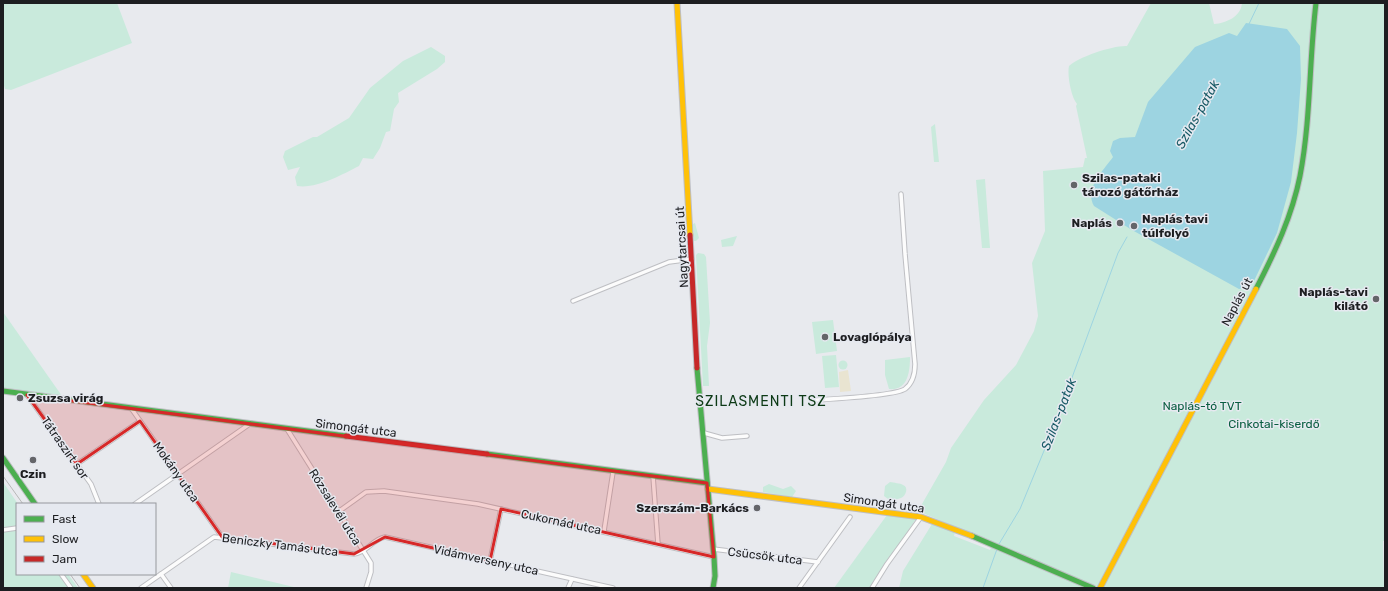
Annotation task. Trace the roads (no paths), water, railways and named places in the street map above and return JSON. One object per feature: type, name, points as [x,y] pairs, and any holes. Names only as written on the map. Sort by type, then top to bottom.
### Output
[{"type":"street","name":"Nagytarcsai út","points":[[677,3],[697,366],[714,557],[713,588]]},
{"type":"street","name":"Naplás út","points":[[1100,588],[1284,230],[1294,200],[1302,162],[1316,3]]},
{"type":"street","points":[[815,400],[891,393],[904,389],[912,379],[916,364],[905,254],[901,194]]},
{"type":"street","points":[[573,301],[669,262],[692,259]]},
{"type":"street","name":"Simongát utca","points":[[3,391],[287,429],[470,451],[613,472],[653,476],[707,486],[921,518],[956,530],[1092,588]]},
{"type":"street","name":"Tátraszirt sor","points":[[27,395],[95,491],[99,503]]},
{"type":"street","name":"Mokány utca","points":[[131,408],[222,537]]},
{"type":"street","points":[[77,464],[140,421]]},
{"type":"street","points":[[136,503],[251,423]]},
{"type":"street","name":"Rózsalevél utca","points":[[287,429],[371,564],[371,572],[366,588]]},
{"type":"street","points":[[704,432],[722,438],[747,436]]},
{"type":"street","points":[[3,458],[34,503]]},
{"type":"street","points":[[604,531],[613,472]]},
{"type":"street","points":[[653,476],[658,544]]},
{"type":"street","name":"Cukornád utca","points":[[338,512],[366,492],[384,491],[501,508],[714,557]]},
{"type":"street","points":[[490,561],[501,508]]},
{"type":"street","points":[[799,588],[850,517]]},
{"type":"street","points":[[872,588],[887,564],[921,518]]},
{"type":"street","points":[[3,530],[16,528]]},
{"type":"street","name":"Beniczky Tamás utca","points":[[141,588],[214,537],[354,554],[363,551]]},
{"type":"street","name":"Vidámverseny utca","points":[[363,551],[380,538],[385,537],[613,588]]},
{"type":"street","name":"Csücsök utca","points":[[713,549],[818,562]]},
{"type":"street","points":[[161,574],[171,588]]},
{"type":"street","points":[[62,575],[71,588]]},
{"type":"street","points":[[84,575],[93,588]]},
{"type":"street","points":[[568,588],[572,578]]},
{"type":"water","points":[[1246,23],[1287,29],[1300,46],[1301,79],[1297,133],[1291,182],[1277,233],[1253,283],[1248,287],[1239,289],[1132,230],[1094,206],[1091,193],[1096,180],[1113,157],[1110,151],[1113,141],[1120,138],[1135,137],[1148,102],[1195,47],[1229,33],[1237,36]]},
{"type":"waterway","name":"Szilas-patak","points":[[1249,24],[1259,3]]},
{"type":"waterway","name":"Szilas-patak","points":[[999,544],[1020,509],[1053,429],[1118,253],[1127,237]]},
{"type":"waterway","name":"Szilas-patak","points":[[983,588],[997,549]]},
{"type":"tram line","points":[[3,476],[22,503]]},
{"type":"tram line","points":[[71,575],[80,588]]},
{"type":"place","name":"Szilas-pataki tározó gátőrház","points":[[1074,185]]},
{"type":"place","name":"Naplás","points":[[1120,223]]},
{"type":"place","name":"Naplás tavi túlfolyó","points":[[1134,226]]},
{"type":"place","name":"Naplás-tavi kilátó","points":[[1376,299]]},
{"type":"place","name":"Lovaglópálya","points":[[825,337]]},
{"type":"place","name":"Zsuzsa virág","points":[[20,398]]},
{"type":"place","name":"Czin","points":[[33,460]]},
{"type":"place","name":"Szerszám-Barkács","points":[[757,508]]},
{"type":"district","name":"SZILASMENTI TSZ","points":[[761,401]]},
{"type":"park label","name":"Naplás-tó TVT","points":[[1202,406]]},
{"type":"park label","name":"Cinkotai-kiserdő","points":[[1274,424]]}]
